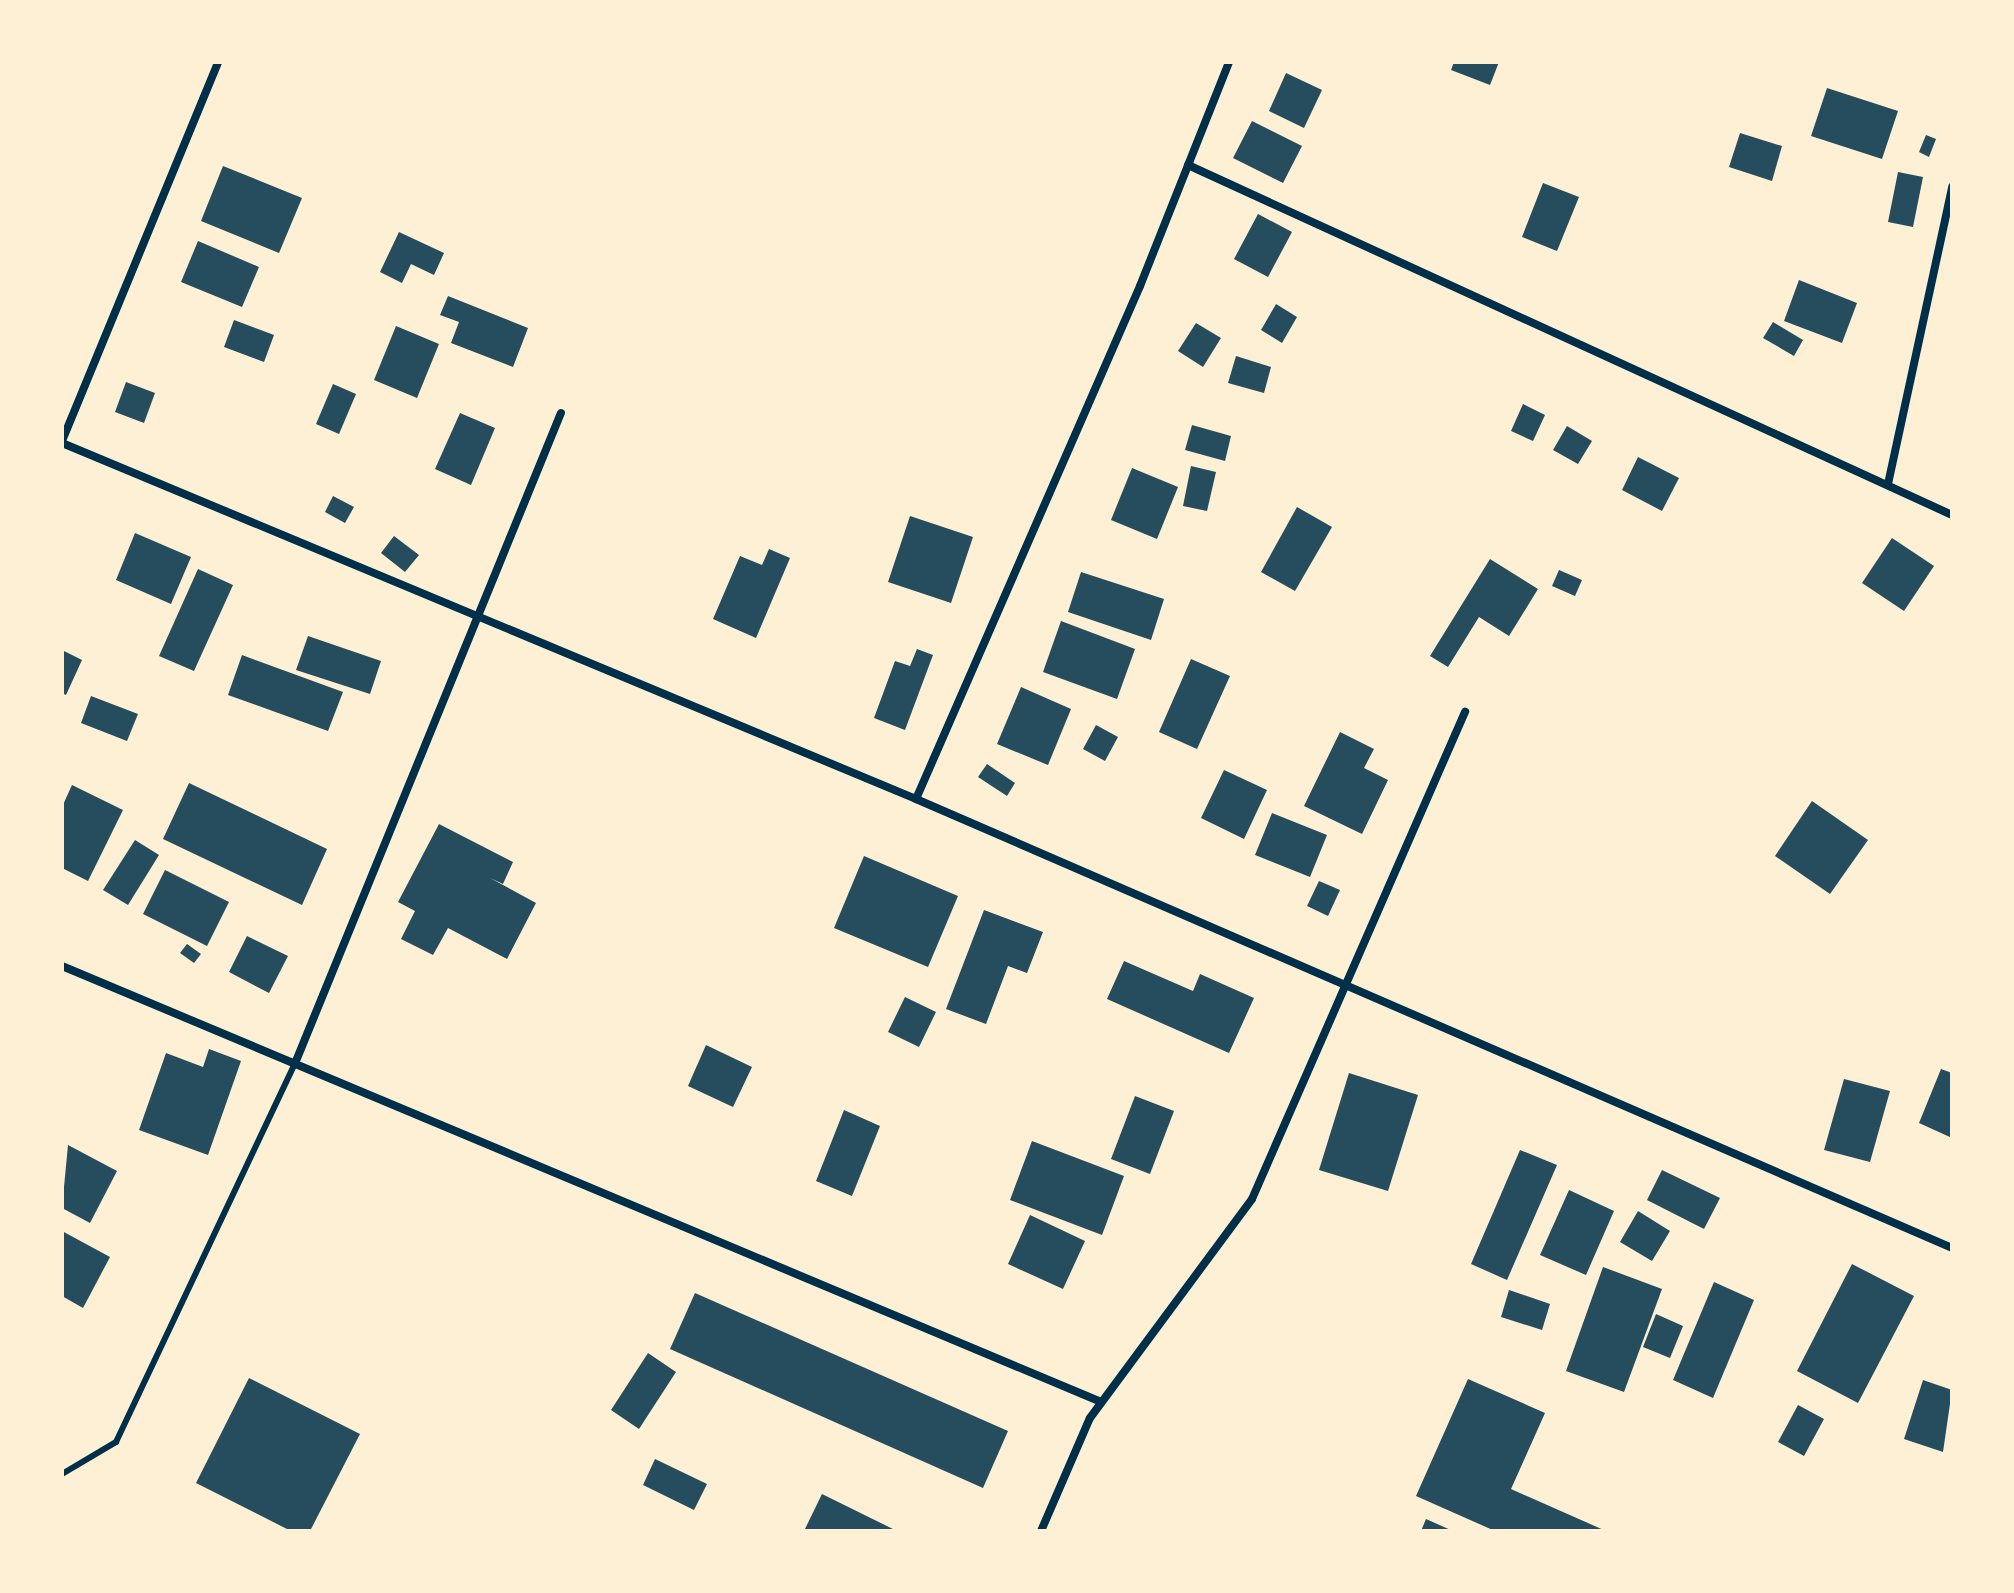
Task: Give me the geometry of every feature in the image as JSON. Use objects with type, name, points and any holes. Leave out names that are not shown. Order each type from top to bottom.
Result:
[{"type":"street","points":[[218,62],[62,442],[916,799],[1952,1248]]},
{"type":"street","points":[[916,799],[1188,165],[1229,62]]},
{"type":"street","points":[[1188,165],[1952,515]]},
{"type":"street","points":[[1888,484],[1952,187]]},
{"type":"street","points":[[296,1061],[561,413]]},
{"type":"street","points":[[1041,1531],[1101,1402],[1252,1199],[1465,712]]},
{"type":"street","points":[[62,966],[296,1061],[1101,1402]]},
{"type":"lane","points":[[62,1474],[116,1442],[296,1061]]},
{"type":"building","points":[[1454,62],[1499,62],[1490,85],[1451,70]]},
{"type":"building","points":[[1286,73],[1322,90],[1304,128],[1269,111]]},
{"type":"building","points":[[1827,88],[1898,111],[1882,159],[1811,136]]},
{"type":"building","points":[[1252,121],[1302,146],[1283,183],[1233,158]]},
{"type":"building","points":[[1740,133],[1782,146],[1772,181],[1729,167]]},
{"type":"building","points":[[1926,135],[1936,139],[1929,157],[1919,152]]},
{"type":"building","points":[[223,166],[302,198],[279,253],[201,221]]},
{"type":"building","points":[[1898,172],[1923,177],[1913,227],[1888,222]]},
{"type":"building","points":[[1543,183],[1579,197],[1557,251],[1522,237]]},
{"type":"building","points":[[1258,214],[1292,232],[1268,277],[1234,259]]},
{"type":"building","points":[[399,232],[444,253],[434,275],[411,264],[402,283],[380,272]]},
{"type":"building","points":[[198,241],[259,267],[242,307],[181,282]]},
{"type":"building","points":[[1799,280],[1857,303],[1842,343],[1784,321]]},
{"type":"building","points":[[448,296],[528,328],[513,367],[451,343],[459,322],[440,315]]},
{"type":"building","points":[[1276,304],[1297,317],[1282,343],[1261,330]]},
{"type":"building","points":[[234,320],[274,335],[264,362],[224,347]]},
{"type":"building","points":[[1773,322],[1803,340],[1794,356],[1763,338]]},
{"type":"building","points":[[1196,323],[1221,338],[1203,367],[1178,351]]},
{"type":"building","points":[[396,326],[439,344],[417,398],[374,380]]},
{"type":"building","points":[[1236,356],[1271,367],[1264,393],[1228,383]]},
{"type":"building","points":[[126,382],[155,393],[144,423],[115,412]]},
{"type":"building","points":[[333,384],[356,394],[339,434],[316,424]]},
{"type":"building","points":[[1523,404],[1545,415],[1533,441],[1511,431]]},
{"type":"building","points":[[460,413],[495,428],[471,485],[435,469]]},
{"type":"building","points":[[1192,425],[1231,436],[1225,461],[1185,450]]},
{"type":"building","points":[[1567,426],[1592,441],[1578,464],[1553,450]]},
{"type":"building","points":[[1638,457],[1679,478],[1662,511],[1622,490]]},
{"type":"building","points":[[1191,466],[1216,472],[1207,511],[1183,506]]},
{"type":"building","points":[[1132,468],[1178,487],[1157,539],[1111,520]]},
{"type":"building","points":[[333,496],[354,507],[345,523],[325,512]]},
{"type":"building","points":[[1297,507],[1332,527],[1295,591],[1261,572]]},
{"type":"building","points":[[910,516],[973,537],[951,603],[888,582]]},
{"type":"building","points":[[135,533],[191,557],[171,604],[116,580]]},
{"type":"building","points":[[394,536],[419,555],[405,572],[381,553]]},
{"type":"building","points":[[1892,538],[1934,566],[1904,611],[1862,583]]},
{"type":"building","points":[[769,549],[790,558],[756,638],[713,619],[740,556],[762,565]]},
{"type":"building","points":[[1490,559],[1538,589],[1509,636],[1479,617],[1448,667],[1430,656]]},
{"type":"building","points":[[198,569],[233,585],[194,671],[159,656]]},
{"type":"building","points":[[1559,570],[1582,580],[1575,596],[1552,586]]},
{"type":"building","points":[[1081,572],[1164,599],[1151,640],[1068,612]]},
{"type":"building","points":[[1061,621],[1135,649],[1117,699],[1043,672]]},
{"type":"building","points":[[308,636],[381,661],[370,694],[296,670]]},
{"type":"building","points":[[917,649],[933,655],[905,730],[874,718],[895,661],[910,666]]},
{"type":"building","points":[[62,650],[82,660],[66,695],[62,693]]},
{"type":"building","points":[[242,655],[343,692],[328,731],[228,695]]},
{"type":"building","points":[[1191,659],[1230,676],[1197,749],[1159,732]]},
{"type":"building","points":[[1021,687],[1071,709],[1048,765],[997,744]]},
{"type":"building","points":[[91,696],[138,714],[127,741],[81,723]]},
{"type":"building","points":[[1096,725],[1118,737],[1105,761],[1083,749]]},
{"type":"building","points":[[1340,732],[1374,749],[1364,768],[1388,780],[1362,834],[1304,806]]},
{"type":"building","points":[[987,764],[1015,783],[1007,796],[978,777]]},
{"type":"building","points":[[1224,770],[1267,790],[1244,839],[1201,818]]},
{"type":"building","points":[[189,783],[327,849],[302,905],[163,839]]},
{"type":"building","points":[[72,785],[123,810],[88,881],[62,868],[62,807]]},
{"type":"building","points":[[1812,801],[1868,840],[1830,894],[1775,856]]},
{"type":"building","points":[[1272,813],[1327,835],[1310,877],[1255,855]]},
{"type":"building","points":[[439,824],[513,862],[503,884],[490,878],[536,903],[507,959],[448,928],[433,955],[401,939],[415,911],[398,902]]},
{"type":"building","points":[[135,840],[159,855],[128,905],[103,890]]},
{"type":"building","points":[[864,856],[958,896],[928,967],[834,928]]},
{"type":"building","points":[[165,870],[229,902],[207,946],[143,914]]},
{"type":"building","points":[[1319,881],[1340,890],[1328,916],[1307,906]]},
{"type":"building","points":[[984,910],[1043,932],[1027,973],[1008,966],[986,1024],[946,1009]]},
{"type":"building","points":[[247,936],[288,956],[269,993],[229,972]]},
{"type":"building","points":[[187,944],[201,954],[194,963],[180,953]]},
{"type":"building","points":[[1124,961],[1193,991],[1200,974],[1254,998],[1229,1053],[1107,999]]},
{"type":"building","points":[[905,997],[936,1012],[919,1047],[888,1032]]},
{"type":"building","points":[[706,1045],[752,1067],[733,1107],[688,1086]]},
{"type":"building","points":[[209,1049],[241,1061],[208,1155],[139,1130],[166,1053],[203,1067]]},
{"type":"building","points":[[1941,1069],[1952,1073],[1952,1138],[1919,1123]]},
{"type":"building","points":[[1349,1073],[1418,1095],[1388,1191],[1319,1170]]},
{"type":"building","points":[[1844,1079],[1890,1091],[1870,1162],[1824,1150]]},
{"type":"building","points":[[1135,1096],[1174,1111],[1150,1174],[1111,1159]]},
{"type":"building","points":[[844,1110],[880,1126],[852,1196],[816,1181]]},
{"type":"building","points":[[1032,1141],[1124,1176],[1102,1235],[1010,1200]]},
{"type":"building","points":[[68,1145],[117,1171],[90,1223],[62,1208]]},
{"type":"building","points":[[1520,1150],[1557,1165],[1507,1280],[1471,1264]]},
{"type":"building","points":[[1662,1170],[1720,1198],[1704,1229],[1647,1200]]},
{"type":"building","points":[[1569,1190],[1614,1211],[1586,1275],[1540,1255]]},
{"type":"building","points":[[1638,1211],[1670,1231],[1652,1261],[1620,1242]]},
{"type":"building","points":[[1030,1215],[1085,1241],[1063,1289],[1008,1264]]},
{"type":"building","points":[[62,1231],[110,1257],[83,1308],[62,1296]]},
{"type":"building","points":[[1852,1264],[1914,1296],[1858,1403],[1797,1371]]},
{"type":"building","points":[[1603,1267],[1662,1289],[1624,1392],[1566,1371]]},
{"type":"building","points":[[1714,1282],[1754,1300],[1713,1398],[1673,1380]]},
{"type":"building","points":[[1509,1290],[1550,1304],[1542,1330],[1501,1317]]},
{"type":"building","points":[[695,1293],[1008,1431],[983,1488],[670,1349]]},
{"type":"building","points":[[1656,1314],[1683,1326],[1670,1358],[1643,1347]]},
{"type":"building","points":[[648,1353],[676,1372],[639,1429],[611,1410]]},
{"type":"building","points":[[249,1378],[360,1434],[310,1531],[291,1531],[196,1483]]},
{"type":"building","points":[[1468,1379],[1545,1413],[1511,1489],[1606,1531],[1495,1531],[1416,1496]]},
{"type":"building","points":[[1923,1380],[1952,1390],[1943,1452],[1904,1439]]},
{"type":"building","points":[[1798,1405],[1824,1419],[1804,1456],[1778,1442]]},
{"type":"building","points":[[655,1459],[707,1484],[694,1510],[643,1485]]},
{"type":"building","points":[[822,1494],[897,1531],[804,1531]]},
{"type":"building","points":[[1426,1519],[1453,1531],[1421,1531]]}]
